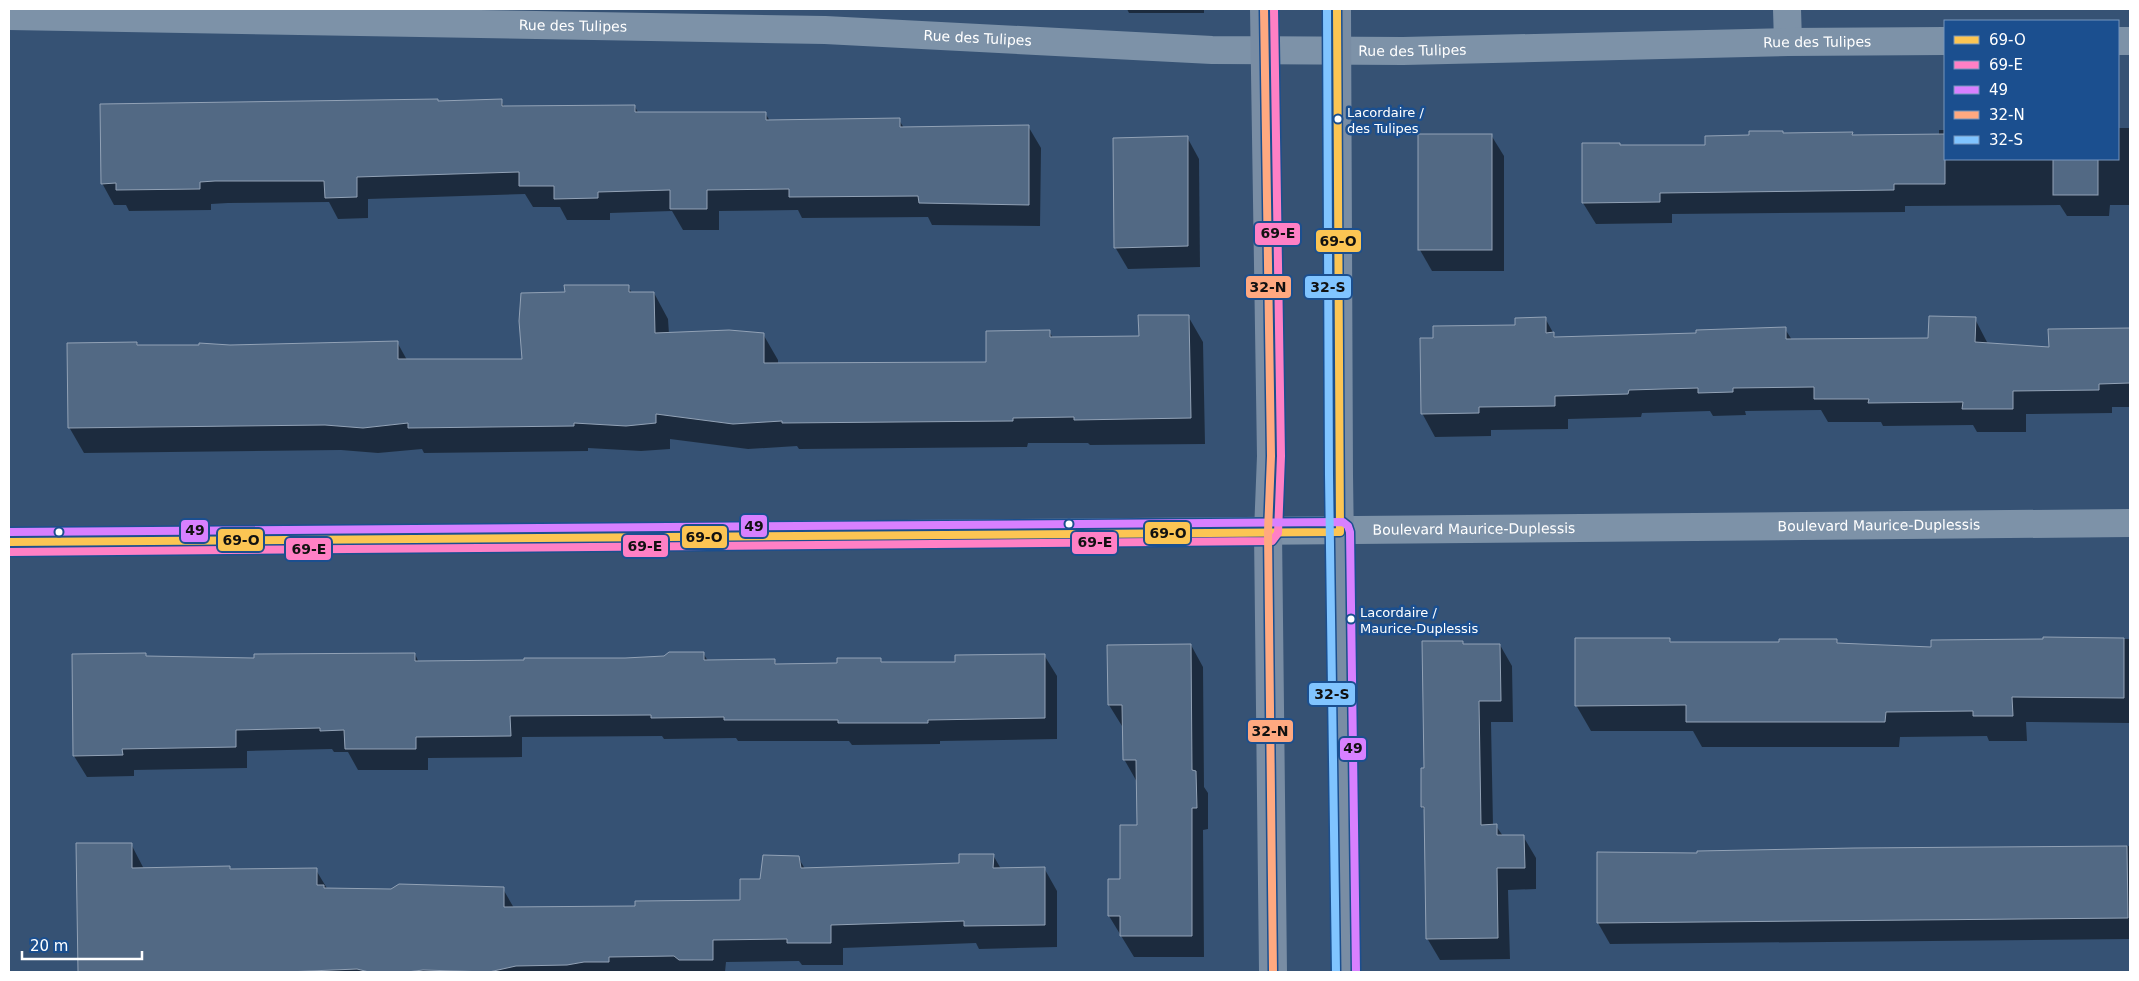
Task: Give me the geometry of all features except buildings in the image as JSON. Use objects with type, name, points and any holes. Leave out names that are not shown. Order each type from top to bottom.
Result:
[{"type":"main road","points":[[1264,9],[1270,456],[1268,532],[1273,972]]},
{"type":"main road","points":[[1337,9],[1340,532],[1346,972]]},
{"type":"street","points":[[1787,9],[1788,42]]},
{"type":"street","name":"Rue des Tulipes","points":[[9,16],[825,20],[1212,50],[1338,51],[1788,42],[1944,41]]},
{"type":"street","name":"Boulevard Maurice-Duplessis","points":[[9,542],[1340,532],[2130,523]]},
{"type":"transit line","name":"32-N","points":[[1264,9],[1271,456],[1268,532],[1273,972]]},
{"type":"transit line","name":"69-E","points":[[9,552],[1272,541],[1278,533],[1281,456],[1274,9]]},
{"type":"transit line","name":"32-S","points":[[1327,9],[1329,475],[1336,972]]},
{"type":"transit line","name":"69-O","points":[[9,542],[1340,532],[1337,9]]},
{"type":"transit line","name":"49","points":[[9,532],[1343,522],[1348,526],[1350,532],[1356,972]]},
{"type":"place","name":"Lacordaire / des Tulipes","points":[[1338,119]]},
{"type":"place","name":"Lacordaire / Maurice-Duplessis","points":[[1351,619]]}]
